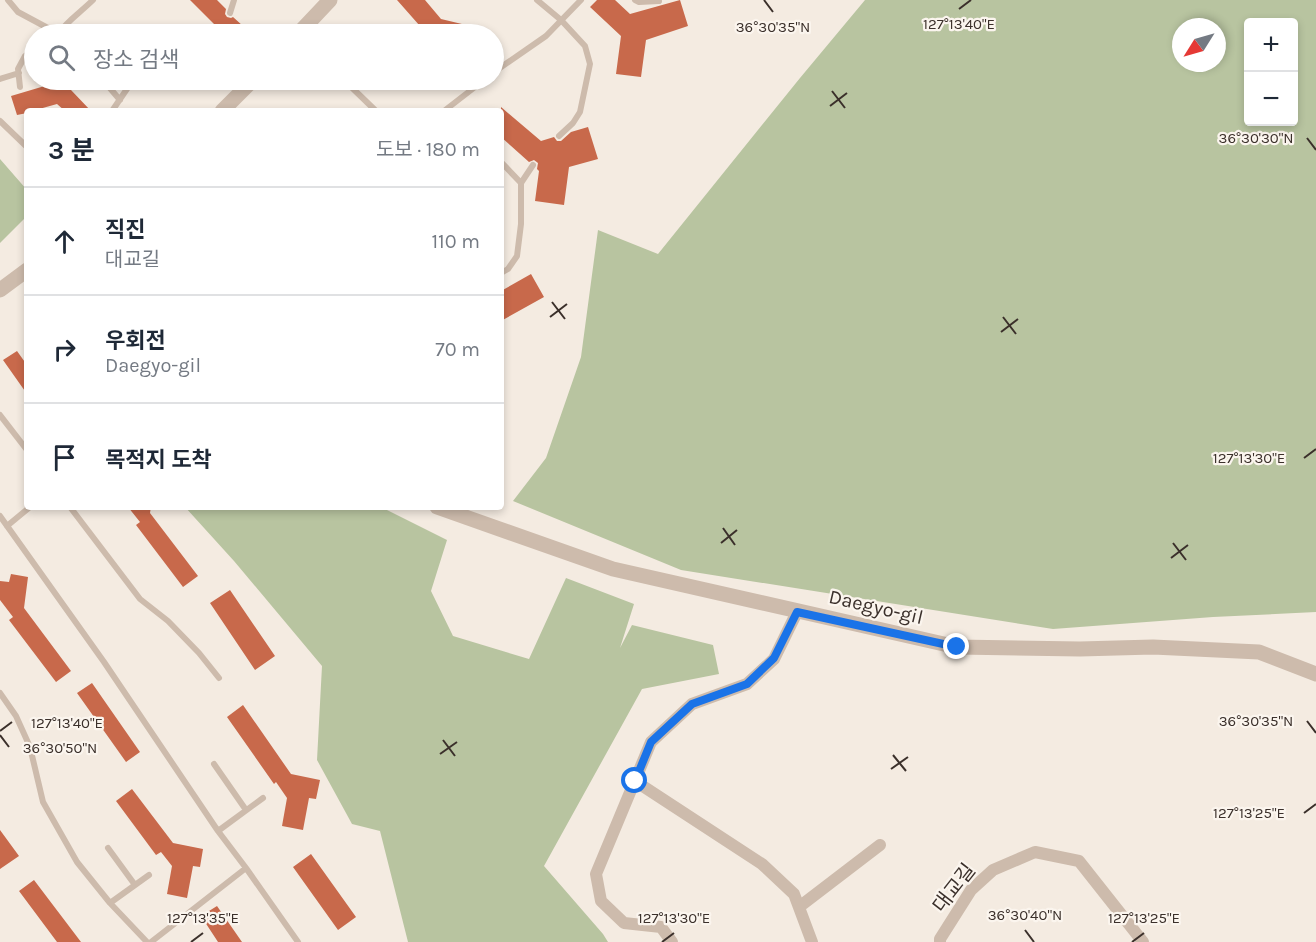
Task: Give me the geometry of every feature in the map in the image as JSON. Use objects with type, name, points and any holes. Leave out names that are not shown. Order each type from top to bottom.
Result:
[{"type":"street","points":[[307,24],[330,0]]},
{"type":"street","points":[[225,108],[244,90]]},
{"type":"street","points":[[0,290],[24,272]]},
{"type":"street","name":"Daegyo-gil","points":[[446,510],[613,569],[957,647],[1080,649],[1153,647],[1259,652],[1316,674]]},
{"type":"street","points":[[672,942],[661,927],[624,923],[602,901],[596,874],[651,742],[692,704],[747,684],[774,658],[797,612]]},
{"type":"street","points":[[635,781],[762,864],[795,894],[812,942]]},
{"type":"street","points":[[799,907],[879,845]]},
{"type":"street","name":"대교길","points":[[940,942],[971,890],[993,870],[1035,852],[1079,861],[1143,942]]},
{"type":"lane","points":[[8,0],[18,12],[40,24]]},
{"type":"lane","points":[[65,24],[93,0]]},
{"type":"lane","points":[[230,13],[234,0]]},
{"type":"lane","points":[[537,0],[561,20],[585,46],[590,64],[580,112],[573,123],[559,136]]},
{"type":"lane","points":[[504,65],[546,36],[581,0]]},
{"type":"lane","points":[[635,0],[639,2],[659,1]]},
{"type":"lane","points":[[20,87],[18,69],[24,56]]},
{"type":"lane","points":[[0,79],[19,73]]},
{"type":"lane","points":[[112,90],[120,100]]},
{"type":"lane","points":[[114,108],[126,90]]},
{"type":"lane","points":[[354,90],[373,108]]},
{"type":"lane","points":[[450,108],[472,90]]},
{"type":"lane","points":[[0,121],[24,144]]},
{"type":"lane","points":[[504,165],[521,183]]},
{"type":"lane","points":[[504,271],[517,256],[521,224],[521,183],[533,165]]},
{"type":"lane","points":[[0,415],[24,446]]},
{"type":"lane","points":[[7,526],[26,510]]},
{"type":"lane","points":[[72,510],[140,599],[168,621],[219,678]]},
{"type":"lane","points":[[0,516],[104,662],[218,831],[298,942]]},
{"type":"lane","points":[[0,693],[15,716],[30,747],[44,802],[77,862],[110,903],[149,942],[246,868]]},
{"type":"lane","points":[[214,765],[246,810]]},
{"type":"lane","points":[[218,831],[263,798]]},
{"type":"lane","points":[[108,848],[135,885]]},
{"type":"lane","points":[[110,903],[149,875]]},
{"type":"green space","points":[[865,0],[1316,0],[1316,612],[1053,629],[681,570],[513,501],[546,458],[581,357],[598,230],[658,254]]},
{"type":"green space","points":[[0,159],[24,187],[24,219],[0,243]]},
{"type":"green space","points":[[188,510],[387,510],[447,540],[431,591],[453,636],[529,659],[566,578],[634,604],[620,648],[632,625],[713,645],[719,674],[642,689],[544,866],[608,942],[408,942],[380,831],[352,824],[317,760],[322,666],[234,561]]},
{"type":"building","points":[[190,0],[217,0],[226,9],[227,17],[233,17],[241,24],[214,24]]},
{"type":"building","points":[[397,0],[425,0],[441,19],[462,24],[418,24]]},
{"type":"building","points":[[597,0],[615,0],[630,14],[680,0],[688,26],[646,40],[641,77],[616,74],[621,36],[590,7]]},
{"type":"building","points":[[31,90],[71,90],[88,108],[62,108],[57,104],[43,108],[24,108],[24,114],[17,115],[11,96]]},
{"type":"building","points":[[504,110],[541,141],[554,137],[557,141],[561,141],[571,132],[588,127],[598,159],[569,167],[564,205],[535,201],[538,163],[534,160],[529,162],[504,140]]},
{"type":"building","points":[[531,274],[544,297],[504,319],[504,289]]},
{"type":"building","points":[[17,351],[24,361],[24,390],[3,360]]},
{"type":"building","points":[[130,510],[150,510],[150,513],[198,576],[183,587],[136,525],[140,522]]},
{"type":"building","points":[[11,574],[28,577],[24,608],[71,671],[56,682],[9,620],[13,617],[0,600],[0,581],[9,582]]},
{"type":"building","points":[[230,590],[275,656],[255,670],[210,603]]},
{"type":"building","points":[[92,683],[140,752],[126,762],[77,693]]},
{"type":"building","points":[[243,705],[291,774],[320,780],[316,799],[309,798],[303,830],[282,826],[287,798],[276,782],[274,784],[227,717]]},
{"type":"building","points":[[132,789],[173,843],[203,849],[200,867],[193,866],[187,898],[167,894],[172,866],[161,852],[156,855],[116,801]]},
{"type":"building","points":[[0,830],[19,856],[0,869]]},
{"type":"building","points":[[311,854],[356,917],[338,930],[293,867]]},
{"type":"building","points":[[34,880],[81,942],[57,942],[19,891]]},
{"type":"building","points":[[217,906],[242,942],[218,942],[201,916]]},
{"type":"route","points":[[635,781],[651,742],[692,704],[747,684],[774,658],[797,612],[957,647]]}]
